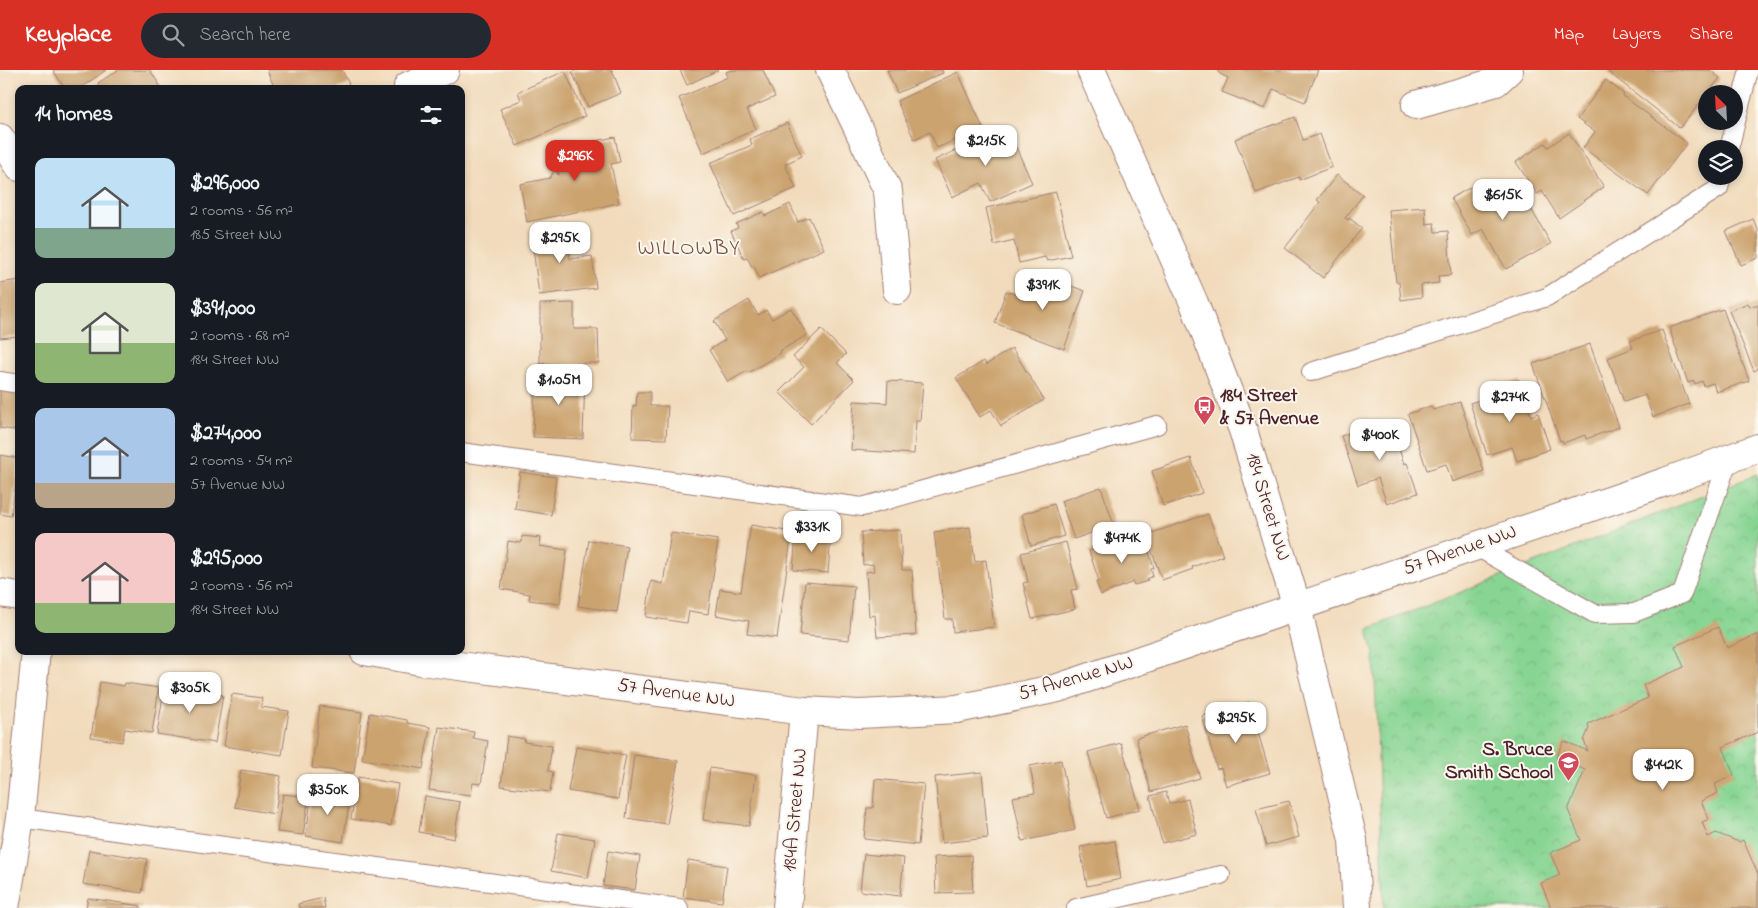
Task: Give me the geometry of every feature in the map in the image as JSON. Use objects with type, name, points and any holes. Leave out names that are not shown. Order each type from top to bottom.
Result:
[{"type":"street","points":[[406,82],[445,70]]},
{"type":"street","points":[[830,70],[888,191],[898,290]]},
{"type":"street","name":"184 Street NW","points":[[1091,70],[1194,304],[1240,421],[1297,607],[1353,840],[1357,908]]},
{"type":"street","points":[[1416,105],[1496,82],[1509,70]]},
{"type":"street","points":[[0,138],[15,161]]},
{"type":"street","name":"57 Avenue NW","points":[[421,656],[804,711],[860,714],[957,709],[1058,688],[1665,482],[1758,448]]},
{"type":"street","points":[[0,593],[15,595]]},
{"type":"street","points":[[5,908],[20,818],[36,655]]},
{"type":"street","name":"184A Street NW","points":[[787,908],[804,711]]},
{"type":"lane","points":[[1731,140],[1749,70]]},
{"type":"lane","points":[[1311,372],[1547,296],[1719,188],[1720,185]]},
{"type":"lane","points":[[0,381],[15,383]]},
{"type":"lane","points":[[465,453],[862,507],[1157,425]]},
{"type":"lane","points":[[1475,546],[1595,614],[1634,613],[1682,594],[1729,458]]},
{"type":"lane","points":[[20,818],[680,908]]},
{"type":"lane","points":[[1076,908],[1221,875]]},
{"type":"green space","name":"S. Bruce Smith School","points":[[1758,474],[1758,908],[1384,908],[1374,654],[1368,629]]},
{"type":"building","points":[[53,70],[106,70],[85,85],[62,85]]},
{"type":"building","points":[[118,70],[150,70],[159,85],[98,85]]},
{"type":"building","points":[[267,70],[342,70],[349,84],[347,85],[273,85]]},
{"type":"building","points":[[577,70],[612,70],[621,93],[588,107],[572,72]]},
{"type":"building","points":[[680,70],[718,70],[687,85]]},
{"type":"building","points":[[731,70],[763,70],[775,97],[747,109],[756,129],[703,153],[679,98],[728,77],[726,72]]},
{"type":"building","points":[[887,70],[942,70],[943,73],[897,93]]},
{"type":"building","points":[[1217,70],[1318,70],[1305,102],[1273,89],[1265,109],[1222,92],[1228,78]]},
{"type":"building","points":[[1610,70],[1710,70],[1720,78],[1714,85],[1698,85],[1698,106],[1680,128],[1608,72]]},
{"type":"building","points":[[565,71],[585,116],[517,146],[500,109],[521,100],[518,92]]},
{"type":"building","points":[[958,72],[983,128],[937,148],[930,132],[914,139],[897,101]]},
{"type":"building","points":[[1606,80],[1624,94],[1623,96],[1687,143],[1648,195],[1583,148],[1595,132],[1577,119]]},
{"type":"building","points":[[1295,117],[1303,140],[1320,134],[1332,167],[1299,180],[1299,177],[1256,193],[1235,139]]},
{"type":"building","points":[[787,123],[802,156],[785,164],[796,188],[734,216],[710,163],[752,145],[750,139]]},
{"type":"building","points":[[1007,127],[1032,183],[990,202],[981,183],[952,197],[935,160]]},
{"type":"building","points":[[1569,133],[1604,187],[1559,218],[1542,191],[1537,194],[1516,162],[1545,143],[1548,147]]},
{"type":"building","points":[[615,137],[620,162],[611,164],[619,203],[527,222],[520,184],[550,178],[554,171],[559,175],[554,149]]},
{"type":"building","points":[[1337,175],[1363,195],[1345,218],[1348,220],[1349,218],[1362,228],[1323,278],[1285,248],[1320,202],[1317,200]]},
{"type":"building","points":[[1486,179],[1495,195],[1516,182],[1551,244],[1506,269],[1483,229],[1472,235],[1451,198]]},
{"type":"building","points":[[1056,192],[1071,256],[1047,261],[1045,257],[1019,263],[1014,240],[994,245],[986,208]]},
{"type":"building","points":[[790,204],[798,222],[809,217],[824,249],[759,278],[754,266],[752,267],[747,257],[744,259],[731,231],[738,228],[736,224],[763,212],[765,216]]},
{"type":"building","points":[[1425,207],[1426,224],[1434,223],[1435,232],[1448,231],[1451,275],[1438,276],[1439,283],[1421,285],[1422,297],[1401,300],[1399,282],[1396,282],[1389,210]]},
{"type":"building","points":[[1753,219],[1758,230],[1758,258],[1741,265],[1726,231]]},
{"type":"building","points":[[566,228],[570,259],[592,256],[596,288],[539,295],[531,232]]},
{"type":"building","points":[[1036,273],[1085,291],[1064,349],[995,323],[1006,291],[1026,298]]},
{"type":"building","points":[[15,281],[15,336],[0,338],[0,283]]},
{"type":"building","points":[[749,300],[758,315],[766,310],[772,319],[791,308],[807,335],[748,373],[747,371],[728,382],[709,350],[725,340],[714,321]]},
{"type":"building","points":[[574,303],[574,329],[598,329],[599,363],[540,364],[540,304]]},
{"type":"building","points":[[1748,303],[1750,307],[1758,304],[1758,369],[1754,371],[1729,311]]},
{"type":"building","points":[[1723,309],[1749,381],[1716,392],[1713,383],[1704,386],[1702,381],[1695,384],[1694,381],[1688,383],[1669,328]]},
{"type":"building","points":[[821,329],[846,354],[837,363],[854,380],[811,424],[779,392],[804,367],[793,357]]},
{"type":"building","points":[[1662,330],[1689,404],[1653,417],[1645,395],[1624,402],[1608,358],[1633,348],[1630,341]]},
{"type":"building","points":[[1590,344],[1619,427],[1586,439],[1585,435],[1563,443],[1562,440],[1560,441],[1533,364]]},
{"type":"building","points":[[1012,348],[1044,400],[1001,426],[991,410],[980,417],[956,378],[984,361],[986,365]]},
{"type":"building","points":[[535,374],[585,376],[583,439],[533,437]]},
{"type":"building","points":[[1519,380],[1531,416],[1538,413],[1550,449],[1517,461],[1512,447],[1487,455],[1470,403],[1501,393],[1499,387]]},
{"type":"building","points":[[888,381],[923,383],[920,421],[916,421],[914,454],[851,450],[854,401],[887,403]]},
{"type":"building","points":[[0,390],[15,392],[15,430],[0,428]]},
{"type":"building","points":[[637,392],[650,392],[650,406],[668,406],[666,439],[632,438],[633,405],[636,406]]},
{"type":"building","points":[[1460,402],[1484,471],[1452,482],[1446,464],[1427,470],[1408,414],[1431,406],[1433,410]]},
{"type":"building","points":[[1390,422],[1404,464],[1407,463],[1418,493],[1387,504],[1378,478],[1358,485],[1341,436]]},
{"type":"building","points":[[0,455],[15,457],[15,487],[11,516],[0,514]]},
{"type":"building","points":[[1191,458],[1202,493],[1163,506],[1152,471]]},
{"type":"building","points":[[520,472],[556,477],[551,515],[515,509]]},
{"type":"building","points":[[1101,487],[1114,525],[1074,539],[1061,501]]},
{"type":"building","points":[[1054,504],[1064,536],[1031,546],[1022,514]]},
{"type":"building","points":[[1208,514],[1223,556],[1162,580],[1146,535]]},
{"type":"building","points":[[751,525],[792,532],[777,638],[747,634],[749,621],[716,615],[720,589],[741,592]]},
{"type":"building","points":[[970,527],[975,562],[986,560],[994,627],[953,632],[952,619],[945,619],[934,532]]},
{"type":"building","points":[[900,530],[902,570],[912,570],[916,635],[877,637],[875,615],[869,616],[866,572],[874,571],[873,564],[863,565],[861,532]]},
{"type":"building","points":[[671,533],[718,540],[708,614],[689,611],[687,623],[646,617],[651,581],[663,584]]},
{"type":"building","points":[[796,533],[831,536],[828,573],[793,570]]},
{"type":"building","points":[[1143,533],[1154,568],[1151,569],[1153,576],[1147,579],[1148,581],[1134,585],[1133,582],[1101,595],[1096,582],[1099,581],[1089,551]]},
{"type":"building","points":[[522,536],[541,538],[540,546],[567,550],[560,604],[529,600],[530,594],[501,589],[508,541],[521,543]]},
{"type":"building","points":[[589,540],[627,546],[617,612],[578,606]]},
{"type":"building","points":[[1066,542],[1078,589],[1071,590],[1075,609],[1032,619],[1023,583],[1028,582],[1021,553]]},
{"type":"building","points":[[805,582],[854,586],[849,640],[800,635]]},
{"type":"building","points":[[1718,627],[1727,648],[1758,634],[1758,732],[1723,747],[1734,775],[1715,784],[1718,793],[1701,801],[1709,819],[1702,822],[1708,837],[1716,833],[1739,842],[1743,840],[1758,874],[1758,908],[1551,908],[1541,883],[1560,875],[1550,853],[1581,840],[1568,810],[1585,770],[1556,758],[1564,741],[1588,751],[1584,741],[1589,728],[1588,724],[1648,698],[1643,685],[1684,667],[1675,646]]},
{"type":"building","points":[[100,682],[124,686],[125,683],[159,688],[152,733],[125,729],[122,742],[91,737]]},
{"type":"building","points":[[165,683],[223,695],[215,743],[157,734]]},
{"type":"building","points":[[232,694],[262,698],[261,707],[289,711],[282,755],[224,746]]},
{"type":"building","points":[[1249,702],[1270,773],[1226,786],[1221,768],[1217,769],[1202,716]]},
{"type":"building","points":[[320,706],[362,712],[354,773],[312,768]]},
{"type":"building","points":[[370,713],[407,720],[407,723],[430,727],[423,769],[362,759]]},
{"type":"building","points":[[1185,724],[1200,778],[1151,792],[1136,738]]},
{"type":"building","points":[[439,727],[474,732],[473,738],[488,741],[481,784],[473,783],[471,795],[429,790]]},
{"type":"building","points":[[507,736],[525,739],[524,742],[552,746],[548,771],[553,772],[550,792],[501,786]]},
{"type":"building","points":[[1121,743],[1140,809],[1106,818],[1088,752]]},
{"type":"building","points":[[576,747],[626,755],[618,799],[568,791]]},
{"type":"building","points":[[634,755],[678,761],[667,824],[626,818]]},
{"type":"building","points":[[1061,760],[1075,830],[1022,841],[1013,797],[1035,793],[1030,766]]},
{"type":"building","points":[[710,768],[756,775],[749,826],[703,820]]},
{"type":"building","points":[[241,770],[281,776],[275,814],[235,807]]},
{"type":"building","points":[[982,772],[988,838],[942,843],[935,777]]},
{"type":"building","points":[[358,777],[398,784],[391,826],[351,819]]},
{"type":"building","points":[[875,779],[924,784],[918,845],[864,839],[867,808],[873,808]]},
{"type":"building","points":[[312,791],[350,797],[343,842],[306,836]]},
{"type":"building","points":[[1166,792],[1169,804],[1188,799],[1197,834],[1162,843],[1150,796]]},
{"type":"building","points":[[283,794],[309,797],[303,835],[277,832]]},
{"type":"building","points":[[425,796],[460,802],[454,839],[419,832]]},
{"type":"building","points":[[1289,801],[1299,837],[1266,846],[1256,809]]},
{"type":"building","points":[[558,833],[595,839],[588,878],[551,871]]},
{"type":"building","points":[[1115,841],[1121,879],[1087,886],[1080,847]]},
{"type":"building","points":[[89,850],[147,859],[142,893],[83,884]]},
{"type":"building","points":[[608,851],[640,856],[635,890],[603,886]]},
{"type":"building","points":[[864,854],[904,858],[900,896],[860,891]]},
{"type":"building","points":[[971,855],[973,892],[936,893],[934,857]]},
{"type":"building","points":[[688,860],[727,866],[722,902],[683,897]]},
{"type":"building","points":[[88,898],[141,906],[141,908],[86,908]]},
{"type":"building","points":[[323,898],[325,908],[299,908],[298,904]]},
{"type":"place","name":"184 Street & 57 Avenue","points":[[1204,426]]},
{"type":"place","name":"S. Bruce Smith School","points":[[1569,781]]},
{"type":"district","name":"WILLOWBY","points":[[689,249]]}]
